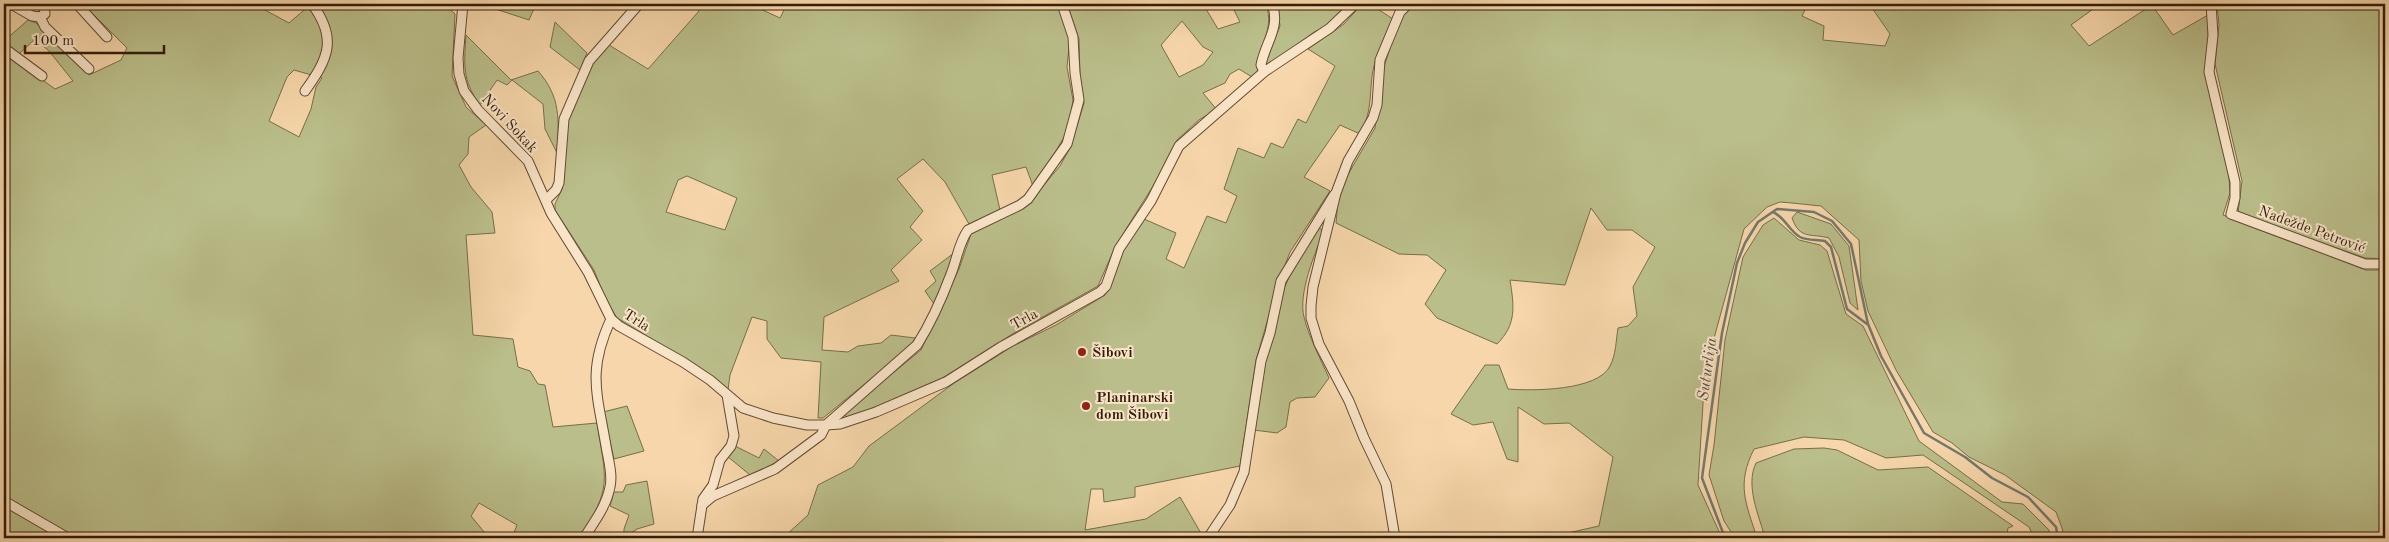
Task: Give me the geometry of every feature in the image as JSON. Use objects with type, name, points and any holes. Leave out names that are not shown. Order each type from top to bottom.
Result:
[{"type":"street","points":[[11,4],[32,16],[40,17],[45,14],[44,4]]},
{"type":"street","points":[[77,4],[107,37]]},
{"type":"street","points":[[305,91],[317,74],[329,47],[322,18],[312,4]]},
{"type":"street","name":"Novi Sokak","points":[[463,4],[458,58],[459,74],[464,92],[478,110],[528,161],[551,213],[588,272],[611,319]]},
{"type":"street","points":[[546,200],[556,190],[559,183],[564,119],[589,61],[639,4]]},
{"type":"street","points":[[702,505],[713,496],[775,469],[820,435],[826,425],[917,345],[944,291],[964,235],[968,230],[1020,205],[1028,199],[1063,151],[1072,129],[1079,100],[1074,73],[1074,37],[1062,4]]},
{"type":"street","points":[[1264,72],[1261,65],[1274,29],[1276,17],[1272,4]]},
{"type":"street","name":"Trla","points":[[611,319],[618,326],[683,362],[710,380],[743,408],[773,418],[807,425],[840,424],[876,412],[946,382],[1001,346],[1100,292],[1106,286],[1126,237],[1151,201],[1179,146],[1264,72],[1330,28],[1355,4]]},
{"type":"street","points":[[1395,538],[1386,484],[1349,401],[1319,344],[1311,318],[1312,288],[1336,193],[1348,161],[1373,118],[1377,105],[1380,60],[1400,12],[1408,4]]},
{"type":"street","name":"Nadežde Petrović","points":[[2211,4],[2213,35],[2210,72],[2235,182],[2235,198],[2231,214],[2364,264],[2385,264]]},
{"type":"street","points":[[40,17],[45,27],[89,69]]},
{"type":"street","points":[[4,48],[42,76]]},
{"type":"street","points":[[1208,538],[1230,505],[1244,472],[1261,361],[1270,333],[1282,281],[1329,200],[1336,193]]},
{"type":"street","points":[[584,538],[599,516],[610,487],[610,470],[597,404],[594,373],[600,344],[611,319]]},
{"type":"street","points":[[697,538],[702,505],[706,494],[713,485],[720,460],[730,446],[734,436],[727,395]]},
{"type":"street","points":[[4,501],[68,538]]},
{"type":"green space","points":[[83,4],[254,4],[289,23],[311,4],[444,4],[455,14],[452,76],[466,107],[486,125],[469,137],[468,154],[459,165],[471,187],[492,212],[495,233],[466,235],[473,335],[513,339],[518,367],[530,371],[538,384],[545,385],[553,427],[597,423],[603,458],[604,484],[597,508],[578,538],[512,538],[517,525],[479,503],[471,516],[489,538],[76,538],[4,497],[4,52],[55,89],[73,81],[49,51],[35,39],[19,54],[4,41],[28,20],[36,23],[89,75],[121,60],[127,48]],"holes":[[[294,70],[322,78],[316,87],[311,109],[299,137],[269,121],[287,77]]]},
{"type":"green space","points":[[480,4],[536,4],[529,20]]},
{"type":"green space","points":[[693,4],[755,4],[754,6],[780,18],[787,4],[1057,4],[1070,37],[1067,67],[1073,100],[1068,130],[1034,189],[1026,167],[992,175],[1000,210],[969,224],[945,182],[923,159],[897,179],[923,211],[910,227],[922,240],[891,270],[899,281],[824,317],[822,350],[848,352],[858,346],[881,343],[891,335],[915,338],[910,347],[823,418],[818,418],[821,362],[781,358],[767,339],[767,321],[752,317],[730,375],[728,390],[695,365],[617,318],[605,298],[594,270],[555,210],[555,204],[562,189],[567,126],[571,111],[590,67],[609,45],[648,69],[699,11]],"holes":[[[687,176],[737,198],[725,230],[666,212],[678,180]]]},
{"type":"green space","points":[[1067,4],[1203,4],[1218,29],[1240,22],[1231,4],[1266,4],[1269,22],[1258,72],[1252,77],[1239,69],[1230,74],[1225,83],[1203,93],[1217,110],[1200,119],[1177,140],[1155,183],[1116,245],[1098,286],[1014,333],[944,377],[847,419],[844,413],[921,350],[959,269],[971,234],[977,229],[1026,206],[1060,166],[1071,146],[1084,103],[1080,76],[1079,39]],"holes":[[[1182,21],[1203,47],[1213,52],[1203,65],[1179,77],[1161,45]]]},
{"type":"green space","points":[[1277,4],[1349,4],[1327,26],[1314,32],[1269,65],[1265,65],[1280,26]]},
{"type":"green space","points":[[1362,4],[1370,4],[1393,19],[1376,60],[1372,75],[1369,108],[1360,134],[1340,125],[1304,177],[1330,191],[1290,252],[1279,281],[1256,360],[1240,466],[1135,487],[1135,497],[1104,502],[1103,489],[1091,489],[1085,530],[1146,519],[1180,497],[1202,535],[1200,538],[788,538],[785,536],[808,515],[818,485],[853,467],[869,446],[954,383],[1013,346],[1056,325],[1105,295],[1125,246],[1144,219],[1176,233],[1166,259],[1184,268],[1207,216],[1226,223],[1237,196],[1224,189],[1238,148],[1264,158],[1271,143],[1283,148],[1298,119],[1306,123],[1335,66],[1308,49],[1344,24]]},
{"type":"green space","points":[[1413,4],[1808,4],[1802,16],[1824,26],[1823,40],[1885,46],[1890,34],[1872,8],[1873,4],[2100,4],[2071,25],[2089,46],[2152,5],[2173,35],[2208,15],[2209,87],[2228,163],[2230,193],[2223,215],[2366,270],[2385,270],[2385,538],[2064,538],[2056,512],[2005,475],[1969,457],[1952,443],[1933,432],[1896,370],[1868,311],[1861,281],[1859,240],[1821,206],[1780,202],[1767,207],[1744,229],[1705,371],[1698,485],[1722,538],[1545,538],[1599,526],[1613,457],[1569,423],[1544,424],[1518,407],[1518,462],[1507,459],[1493,422],[1473,425],[1451,414],[1485,365],[1499,365],[1508,389],[1564,388],[1579,385],[1603,374],[1610,366],[1614,357],[1618,328],[1628,326],[1637,316],[1633,287],[1655,247],[1632,230],[1607,230],[1591,208],[1565,285],[1510,280],[1513,306],[1511,322],[1497,344],[1437,318],[1425,304],[1446,270],[1427,255],[1399,254],[1336,223],[1339,190],[1375,128],[1383,70],[1401,14]]},
{"type":"green space","points":[[2217,4],[2385,4],[2385,259],[2365,258],[2238,213],[2242,181],[2215,64],[2219,25]]},
{"type":"green space","points":[[555,22],[587,53],[580,70],[550,47]]},
{"type":"green space","points":[[466,35],[511,80],[538,71],[546,81],[557,109],[557,153],[545,129],[543,104],[512,80],[507,85],[497,80],[480,105],[467,80]]},
{"type":"green space","points":[[1797,212],[1831,224],[1849,246],[1858,310],[1850,303],[1839,257],[1829,238],[1802,233],[1798,230],[1792,218]]},
{"type":"green space","points":[[1774,218],[1799,240],[1820,245],[1827,251],[1846,314],[1863,326],[1919,441],[2002,502],[2023,504],[2049,530],[2051,538],[2034,538],[2029,527],[1923,455],[1886,458],[1844,440],[1804,437],[1754,449],[1745,473],[1744,484],[1746,504],[1757,538],[1735,538],[1724,521],[1709,475],[1725,340],[1743,257],[1763,225]]},
{"type":"green space","points":[[1319,228],[1324,231],[1308,273],[1303,307],[1308,332],[1329,378],[1315,397],[1297,398],[1290,402],[1286,427],[1277,433],[1254,430],[1266,357],[1284,289],[1294,265]]},
{"type":"green space","points":[[954,253],[950,272],[934,304],[925,291],[936,281],[930,271]]},
{"type":"green space","points":[[627,406],[644,451],[614,459],[603,412]]},
{"type":"green space","points":[[735,446],[759,458],[764,449],[779,461],[750,475],[727,456]]},
{"type":"green space","points":[[1824,448],[1837,450],[1878,470],[1928,467],[2013,526],[2008,528],[2007,534],[2013,538],[1765,538],[1752,491],[1753,472],[1756,463],[1794,449]]},
{"type":"green space","points":[[647,481],[654,524],[637,529],[624,538],[624,529],[629,515],[610,506],[614,492],[623,492],[626,485]]},
{"type":"green space","points":[[4,506],[61,538],[4,538]]},
{"type":"waterway","name":"Suturlija","points":[[1725,538],[1702,478],[1722,333],[1737,263],[1745,243],[1758,222],[1777,209],[1814,212],[1832,221],[1851,244],[1868,324],[1881,356],[1924,433],[1965,457],[1992,478],[2028,497],[2056,527],[2058,538]]},
{"type":"waterway","name":"Suturlija","points":[[1773,212],[1781,217],[1800,237],[1825,241],[1831,247],[1847,309],[1867,324]]},
{"type":"place","name":"Šibovi","points":[[1082,352]]},
{"type":"place","name":"Planinarski dom Šibovi","points":[[1086,406]]}]
